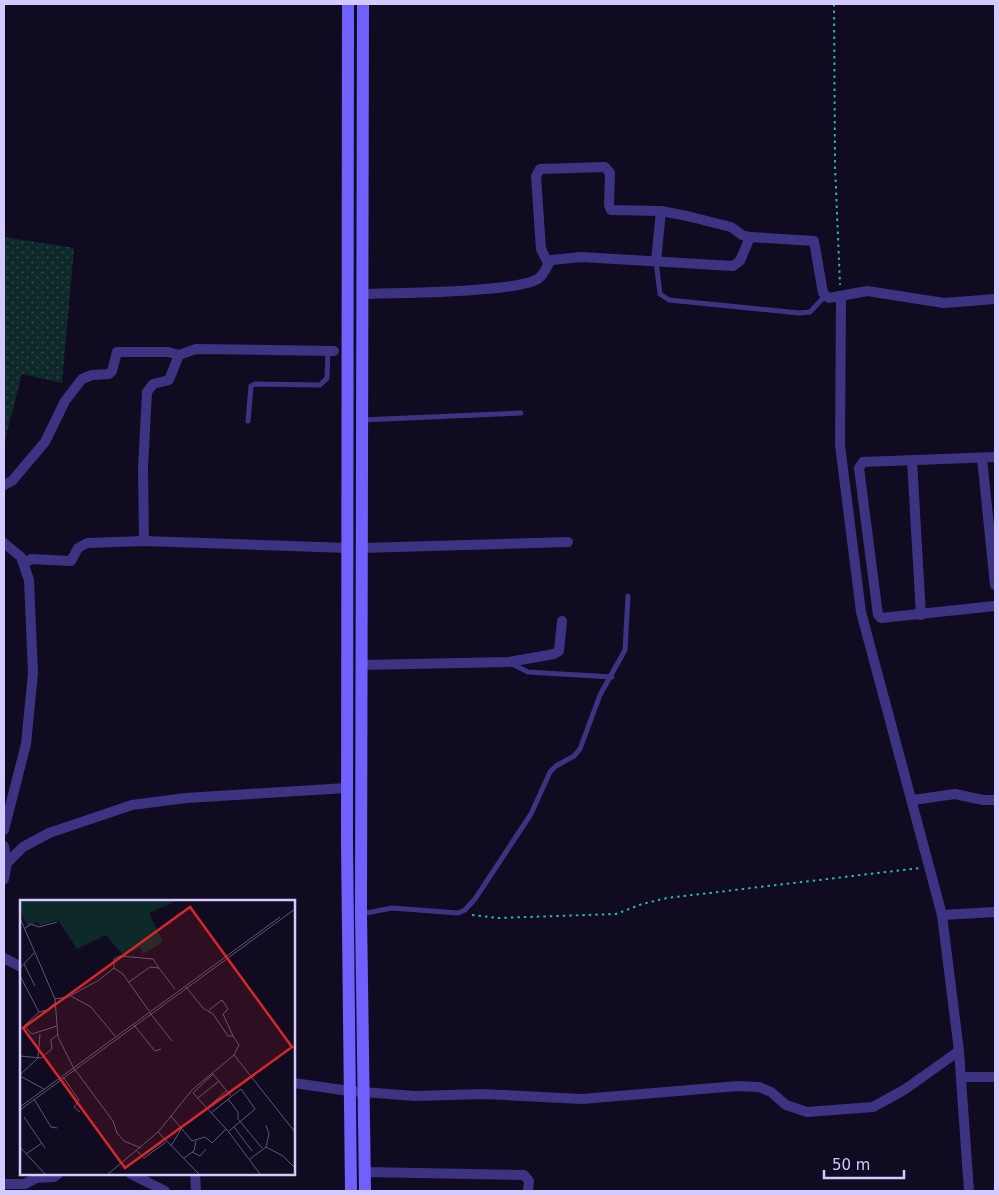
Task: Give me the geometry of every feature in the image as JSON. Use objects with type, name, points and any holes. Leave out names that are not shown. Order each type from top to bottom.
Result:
[{"type":"street","points":[[348,4],[346,788],[351,1191]]},
{"type":"street","points":[[363,4],[360,665],[365,1191]]},
{"type":"street","points":[[548,263],[541,248],[536,176],[540,168],[605,168],[610,173],[609,205],[611,210],[661,211],[720,223],[750,237],[814,241],[825,296],[841,297],[866,291],[944,303],[995,299]]},
{"type":"street","points":[[656,261],[661,211]]},
{"type":"street","points":[[362,294],[480,289],[517,285],[539,278],[552,260],[581,257],[733,266],[740,261],[750,237]]},
{"type":"street","points":[[841,297],[840,445],[861,612],[913,800],[942,915],[962,1077],[969,1191]]},
{"type":"street","points":[[4,486],[12,481],[45,442],[65,401],[82,379],[92,375],[109,374],[112,371],[117,352],[168,352],[179,355],[196,349],[331,351]]},
{"type":"street","points":[[144,541],[142,468],[147,392],[153,384],[169,380],[179,355]]},
{"type":"street","points":[[982,458],[995,585]]},
{"type":"street","points":[[995,458],[863,462],[859,468],[878,615],[884,619],[995,606]]},
{"type":"street","points":[[912,461],[921,615]]},
{"type":"street","points":[[25,563],[31,560],[71,561],[78,548],[87,543],[144,541],[347,548]]},
{"type":"street","points":[[361,548],[568,542]]},
{"type":"street","points":[[4,543],[14,549],[25,563],[29,580],[33,673],[26,744],[4,830]]},
{"type":"street","points":[[360,665],[509,662],[554,654],[559,651],[562,621]]},
{"type":"street","points":[[7,863],[23,847],[49,833],[132,805],[186,798],[346,788]]},
{"type":"street","points":[[913,800],[955,794],[982,800],[995,800]]},
{"type":"street","points":[[4,846],[7,863],[4,880]]},
{"type":"street","points":[[942,915],[995,912]]},
{"type":"street","points":[[4,958],[20,966]]},
{"type":"street","points":[[295,1083],[349,1091],[415,1096],[483,1094],[582,1099],[738,1086],[760,1087],[771,1092],[786,1105],[807,1112],[872,1107],[904,1090],[959,1051]]},
{"type":"street","points":[[962,1077],[995,1077]]},
{"type":"street","points":[[365,1172],[524,1175],[529,1181],[528,1191]]},
{"type":"street","points":[[4,1184],[26,1184],[34,1178],[54,1177],[57,1175]]},
{"type":"street","points":[[133,1175],[165,1191]]},
{"type":"street","points":[[195,1175],[196,1191]]},
{"type":"lane","points":[[656,261],[660,294],[669,300],[799,313],[810,312],[825,296]]},
{"type":"lane","points":[[248,421],[251,386],[255,384],[320,384],[327,378],[331,351]]},
{"type":"lane","points":[[361,420],[521,413]]},
{"type":"lane","points":[[361,914],[392,908],[458,913],[465,910],[475,899],[531,814],[550,772],[556,766],[574,756],[580,749],[600,695],[612,677],[627,642],[628,596]]},
{"type":"lane","points":[[509,662],[528,672],[612,677]]},
{"type":"path","points":[[834,4],[835,165],[841,297]]},
{"type":"path","points":[[465,910],[477,916],[499,918],[616,914],[642,904],[667,898],[930,867]]},
{"type":"green space","points":[[4,237],[74,248],[62,383],[22,374],[4,444]]}]
